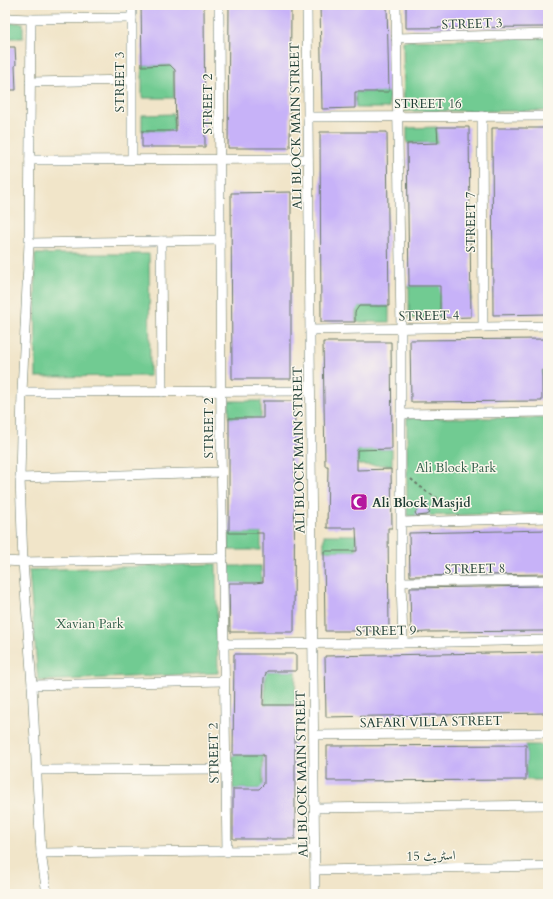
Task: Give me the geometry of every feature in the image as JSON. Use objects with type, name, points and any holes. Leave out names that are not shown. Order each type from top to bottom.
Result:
[{"type":"street","name":"STREET 3","points":[[132,5],[132,159]]},
{"type":"street","name":"STREET 2","points":[[219,5],[221,391],[227,852]]},
{"type":"street","name":"ALI BLOCK MAIN STREET","points":[[307,5],[315,894]]},
{"type":"street","points":[[396,5],[401,328],[401,582],[403,643]]},
{"type":"street","points":[[5,18],[132,18]]},
{"type":"street","points":[[31,19],[29,243],[22,392],[20,478],[23,562],[32,685],[41,853],[47,894]]},
{"type":"street","name":"STREET 3","points":[[396,38],[548,34]]},
{"type":"street","points":[[30,82],[132,80]]},
{"type":"street","name":"STREET 7","points":[[482,116],[483,327]]},
{"type":"street","name":"STREET 16","points":[[308,117],[548,116]]},
{"type":"street","points":[[30,160],[308,159]]},
{"type":"street","points":[[29,243],[220,240]]},
{"type":"street","points":[[161,241],[162,392]]},
{"type":"street","name":"STREET 4","points":[[310,330],[548,326]]},
{"type":"street","points":[[22,392],[310,392]]},
{"type":"street","points":[[401,414],[548,412]]},
{"type":"street","points":[[20,478],[222,472]]},
{"type":"street","points":[[402,522],[548,518]]},
{"type":"street","points":[[5,561],[23,562],[223,558]]},
{"type":"street","name":"STREET 8","points":[[401,582],[548,580]]},
{"type":"street","name":"STREET 9","points":[[224,644],[403,643],[548,640]]},
{"type":"street","points":[[32,685],[224,681]]},
{"type":"street","name":"SAFARI VILLA STREET","points":[[314,735],[548,733]]},
{"type":"street","points":[[37,770],[226,769]]},
{"type":"street","points":[[314,808],[548,805]]},
{"type":"street","points":[[41,853],[315,850]]},
{"type":"street","name":"اسٹریٹ 15","points":[[315,870],[548,866]]},
{"type":"path","points":[[410,478],[424,490],[450,506],[456,515]]},
{"type":"green space","points":[[5,23],[23,23],[23,38],[5,38]]},
{"type":"green space","points":[[548,38],[548,111],[404,111],[403,41]]},
{"type":"green space","points":[[174,65],[174,98],[142,98],[142,66]]},
{"type":"green space","points":[[355,92],[389,92],[389,108],[356,108]]},
{"type":"green space","points":[[174,114],[174,131],[142,131],[142,115]]},
{"type":"green space","points":[[437,127],[437,143],[407,143],[407,128]]},
{"type":"green space","points":[[35,254],[149,254],[150,376],[36,377]]},
{"type":"green space","points":[[471,285],[471,301],[440,302],[440,318],[409,318],[409,286]]},
{"type":"green space","points":[[356,306],[389,306],[389,322],[356,322]]},
{"type":"green space","points":[[542,371],[548,371],[548,401],[542,401]]},
{"type":"green space","points":[[229,401],[261,401],[261,418],[229,418]]},
{"type":"green space","name":"Ali Block Park","points":[[407,418],[548,418],[548,513],[407,516]]},
{"type":"green space","points":[[392,449],[392,465],[358,465],[357,450]]},
{"type":"green space","points":[[229,533],[261,533],[261,550],[229,550]]},
{"type":"green space","points":[[324,535],[356,535],[356,551],[324,551]]},
{"type":"green space","name":"Xavian Park","points":[[216,564],[218,673],[38,681],[29,570]]},
{"type":"green space","points":[[229,566],[261,566],[261,583],[229,583]]},
{"type":"green space","points":[[265,671],[296,671],[295,705],[265,705]]},
{"type":"green space","points":[[526,745],[548,745],[548,780],[526,780]]},
{"type":"green space","points":[[233,755],[263,755],[263,789],[233,789]]},
{"type":"building","points":[[141,5],[204,5],[205,147],[142,147],[142,131],[176,131],[175,70],[170,65],[142,66]]},
{"type":"building","points":[[229,5],[285,5],[285,7],[291,7],[290,148],[228,148]]},
{"type":"building","points":[[320,5],[387,5],[389,92],[355,92],[355,108],[322,109]]},
{"type":"building","points":[[406,5],[548,5],[548,27],[406,28]]},
{"type":"building","points":[[5,47],[15,47],[16,90],[5,90]]},
{"type":"building","points":[[437,127],[469,127],[471,317],[440,318],[440,286],[409,286],[407,144],[438,143]]},
{"type":"building","points":[[492,128],[548,128],[548,314],[493,315]]},
{"type":"building","points":[[320,132],[387,132],[389,306],[359,306],[355,312],[355,322],[321,322]]},
{"type":"building","points":[[291,192],[291,379],[232,379],[231,193]]},
{"type":"building","points":[[548,339],[548,370],[542,370],[542,401],[411,402],[410,340]]},
{"type":"building","points":[[323,342],[391,342],[392,449],[357,450],[357,470],[391,469],[392,528],[388,528],[389,631],[325,631],[324,551],[357,551],[356,528],[327,528],[328,466],[325,466]]},
{"type":"building","points":[[263,401],[295,401],[294,632],[230,632],[229,583],[263,582],[263,533],[229,533],[229,418],[263,418]]},
{"type":"building","points":[[418,502],[427,502],[428,511],[430,513],[427,515],[417,516],[415,513]]},
{"type":"building","points":[[548,530],[548,574],[410,576],[409,533]]},
{"type":"building","points":[[548,586],[548,631],[411,633],[410,588]]},
{"type":"building","points":[[548,652],[546,713],[326,717],[325,656]]},
{"type":"building","points":[[234,654],[296,654],[296,671],[267,671],[264,678],[263,705],[295,705],[295,839],[233,839],[233,789],[259,789],[264,784],[264,755],[233,755]]},
{"type":"building","points":[[526,745],[526,780],[327,781],[327,746]]},
{"type":"place","name":"Ali Block Masjid","points":[[359,502]]}]
